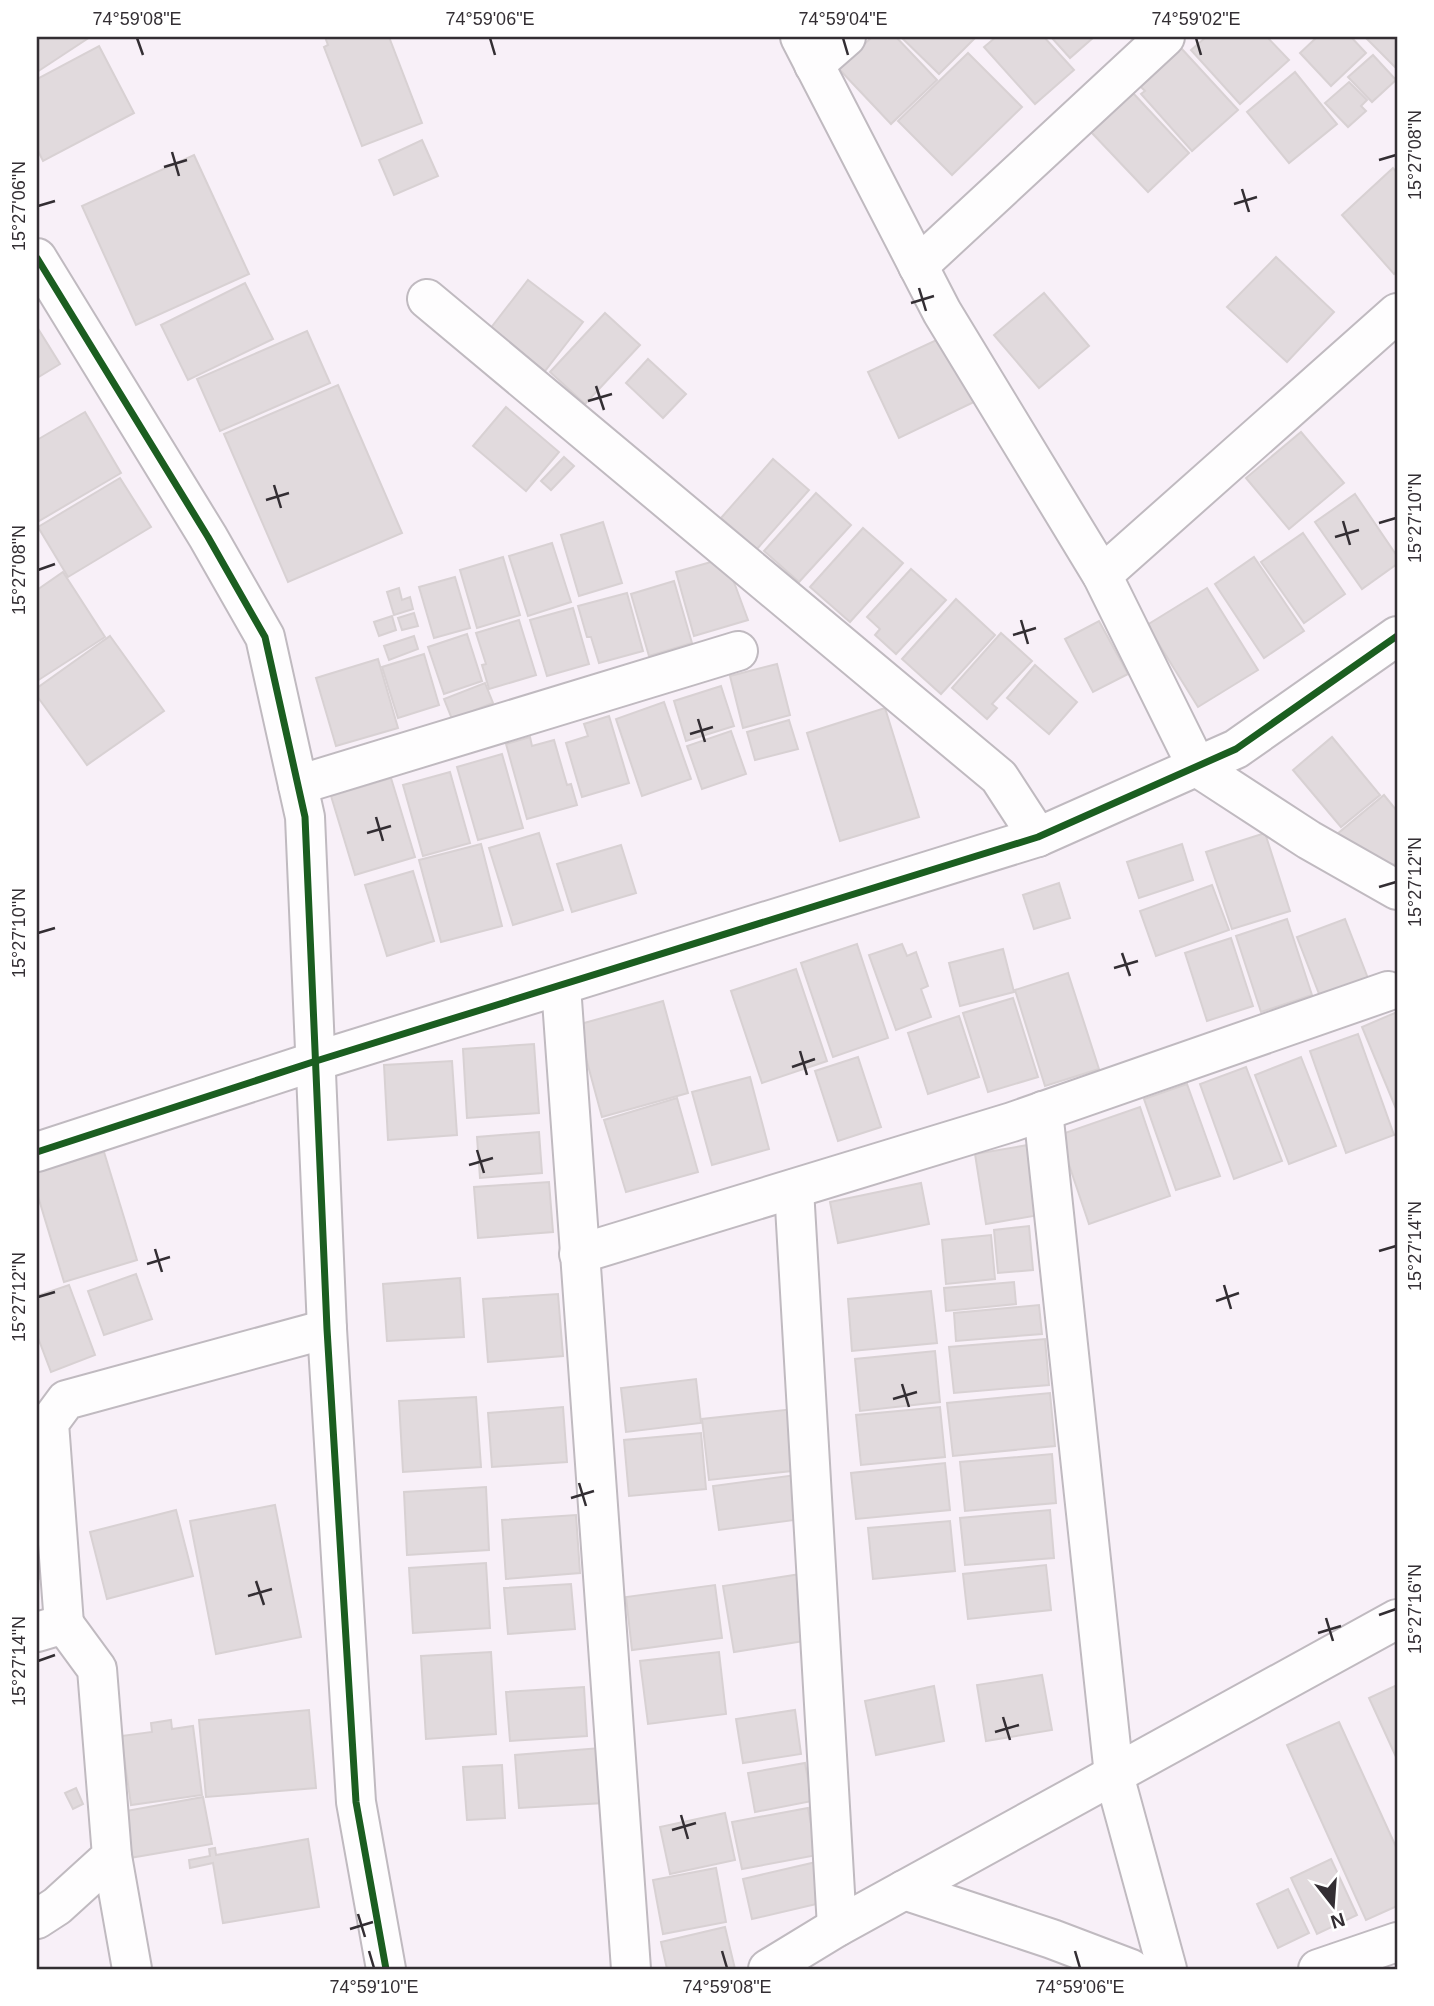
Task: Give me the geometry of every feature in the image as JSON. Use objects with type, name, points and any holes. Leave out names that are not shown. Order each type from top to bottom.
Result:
[{"type":"street","points":[[846,37],[807,51],[942,312],[1102,575],[1197,766],[1309,840],[1397,890]]},
{"type":"street","points":[[918,266],[1165,37]]},
{"type":"street","points":[[37,258],[208,537],[265,637],[305,817],[327,1329],[356,1802],[386,1969]]},
{"type":"street","points":[[428,299],[999,777],[1038,837]]},
{"type":"street","points":[[1102,575],[1397,313]]},
{"type":"street","points":[[37,1152],[316,1061],[1038,837],[1236,749],[1397,636]]},
{"type":"street","points":[[298,785],[738,652]]},
{"type":"street","points":[[561,986],[631,1969]]},
{"type":"street","points":[[579,1254],[1043,1111],[1388,991]]},
{"type":"street","points":[[1043,1111],[1114,1775],[1167,1969]]},
{"type":"street","points":[[794,1189],[837,1927]]},
{"type":"street","points":[[132,1969],[112,1856],[97,1669],[51,1628],[49,1423],[66,1400],[327,1329]]},
{"type":"street","points":[[768,1969],[837,1927],[1397,1619]]},
{"type":"street","points":[[37,1919],[57,1906],[112,1856]]},
{"type":"street","points":[[904,1890],[1052,1939],[1131,1969]]},
{"type":"street","points":[[1318,1969],[1397,1942]]},
{"type":"building","points":[[37,37],[90,37],[37,72]]},
{"type":"building","points":[[325,37],[389,37],[422,123],[362,146],[324,47],[328,45]]},
{"type":"building","points":[[872,37],[896,37],[937,80],[891,124],[838,68]]},
{"type":"building","points":[[901,37],[972,37],[974,39],[939,74]]},
{"type":"building","points":[[996,37],[1044,37],[1074,70],[1035,104],[984,47]]},
{"type":"building","points":[[1051,37],[1094,37],[1070,58]]},
{"type":"building","points":[[1206,37],[1267,37],[1289,60],[1240,104],[1191,50]]},
{"type":"building","points":[[1317,37],[1351,37],[1366,53],[1331,86],[1300,53]]},
{"type":"building","points":[[1365,37],[1397,37],[1397,69]]},
{"type":"building","points":[[99,46],[134,113],[43,161],[37,149],[37,79]]},
{"type":"building","points":[[1181,48],[1238,110],[1192,151],[1141,94],[1145,91],[1140,86]]},
{"type":"building","points":[[968,53],[1022,107],[952,175],[898,121]]},
{"type":"building","points":[[1373,55],[1396,80],[1372,102],[1348,77]]},
{"type":"building","points":[[1295,72],[1337,124],[1289,163],[1247,112]]},
{"type":"building","points":[[1349,82],[1367,100],[1361,106],[1366,111],[1348,127],[1325,103]]},
{"type":"building","points":[[1133,93],[1189,153],[1148,192],[1091,132]]},
{"type":"building","points":[[422,140],[438,176],[394,195],[379,160]]},
{"type":"building","points":[[194,155],[249,274],[136,325],[82,206]]},
{"type":"building","points":[[1393,168],[1397,173],[1397,270],[1394,274],[1342,215]]},
{"type":"building","points":[[1276,257],[1334,312],[1287,362],[1227,307]]},
{"type":"building","points":[[528,280],[583,322],[545,371],[490,329]]},
{"type":"building","points":[[245,283],[273,339],[188,380],[161,325]]},
{"type":"building","points":[[1044,293],[1089,346],[1039,388],[994,335]]},
{"type":"building","points":[[605,313],[640,345],[585,404],[550,372]]},
{"type":"building","points":[[37,327],[60,364],[37,378]]},
{"type":"building","points":[[307,331],[330,383],[220,431],[197,379]]},
{"type":"building","points":[[945,336],[976,401],[899,438],[868,372]]},
{"type":"building","points":[[648,359],[686,394],[663,418],[626,383]]},
{"type":"building","points":[[338,385],[402,533],[288,582],[224,434]]},
{"type":"building","points":[[506,407],[559,452],[526,491],[473,446]]},
{"type":"building","points":[[85,412],[121,473],[39,521],[37,440]]},
{"type":"building","points":[[1301,432],[1344,483],[1289,529],[1246,478]]},
{"type":"building","points":[[564,457],[574,466],[551,490],[541,481]]},
{"type":"building","points":[[773,459],[809,490],[757,549],[721,518]]},
{"type":"building","points":[[120,478],[151,527],[68,577],[38,527]]},
{"type":"building","points":[[816,493],[851,525],[799,582],[764,551]]},
{"type":"building","points":[[1355,494],[1397,556],[1397,564],[1362,589],[1315,522]]},
{"type":"building","points":[[603,522],[622,583],[579,596],[561,535]]},
{"type":"building","points":[[863,528],[903,563],[850,622],[810,587]]},
{"type":"building","points":[[1303,533],[1345,594],[1304,623],[1261,562]]},
{"type":"building","points":[[552,543],[571,602],[528,616],[509,556]]},
{"type":"building","points":[[503,557],[520,615],[477,628],[460,570]]},
{"type":"building","points":[[1254,557],[1304,631],[1264,658],[1215,584]]},
{"type":"building","points":[[725,558],[748,620],[694,636],[676,572]]},
{"type":"building","points":[[911,569],[946,600],[896,654],[875,635],[880,629],[867,617]]},
{"type":"building","points":[[63,572],[105,637],[37,681],[37,590]]},
{"type":"building","points":[[455,577],[470,628],[434,638],[419,587]]},
{"type":"building","points":[[674,581],[692,643],[649,656],[631,594]]},
{"type":"building","points":[[399,588],[402,600],[410,597],[413,609],[394,615],[387,592]]},
{"type":"building","points":[[1207,588],[1258,670],[1198,707],[1147,625]]},
{"type":"building","points":[[627,593],[643,651],[599,663],[591,637],[587,637],[578,606]]},
{"type":"building","points":[[956,599],[995,635],[941,694],[902,659]]},
{"type":"building","points":[[573,608],[589,664],[547,676],[530,620]]},
{"type":"building","points":[[414,613],[418,626],[402,630],[398,618]]},
{"type":"building","points":[[392,616],[396,630],[379,636],[374,622]]},
{"type":"building","points":[[519,620],[536,675],[489,689],[482,665],[486,664],[476,633]]},
{"type":"building","points":[[1099,621],[1128,674],[1093,692],[1065,639]]},
{"type":"building","points":[[1001,633],[1032,661],[992,704],[997,708],[987,719],[952,688]]},
{"type":"building","points":[[467,634],[482,681],[444,694],[428,647]]},
{"type":"building","points":[[110,636],[164,711],[87,765],[37,696],[37,688]]},
{"type":"building","points":[[414,636],[418,649],[389,660],[384,646]]},
{"type":"building","points":[[424,654],[439,705],[398,718],[382,667]]},
{"type":"building","points":[[378,659],[398,728],[336,746],[316,678]]},
{"type":"building","points":[[777,664],[790,715],[743,728],[730,676]]},
{"type":"building","points":[[1035,665],[1077,702],[1049,734],[1007,698]]},
{"type":"building","points":[[485,683],[493,703],[452,719],[444,699]]},
{"type":"building","points":[[721,686],[734,726],[686,741],[674,701]]},
{"type":"building","points":[[664,702],[691,779],[642,796],[616,719]]},
{"type":"building","points":[[885,708],[919,817],[840,841],[807,733]]},
{"type":"building","points":[[609,716],[629,783],[582,797],[566,743],[588,736],[584,724]]},
{"type":"building","points":[[789,720],[798,749],[755,760],[747,732]]},
{"type":"building","points":[[731,731],[746,774],[702,789],[687,746]]},
{"type":"building","points":[[530,737],[532,746],[554,740],[567,785],[571,784],[577,805],[527,819],[506,744]]},
{"type":"building","points":[[1332,737],[1380,795],[1341,827],[1293,770]]},
{"type":"building","points":[[502,754],[523,828],[478,840],[457,767]]},
{"type":"building","points":[[450,772],[470,843],[423,856],[403,785]]},
{"type":"building","points":[[391,778],[415,857],[355,875],[331,796]]},
{"type":"building","points":[[1384,795],[1397,811],[1397,862],[1387,869],[1336,835]]},
{"type":"building","points":[[539,833],[563,910],[513,925],[489,848]]},
{"type":"building","points":[[1265,833],[1290,911],[1232,929],[1206,852]]},
{"type":"building","points":[[481,844],[502,926],[441,942],[419,860]]},
{"type":"building","points":[[1182,844],[1193,880],[1139,898],[1127,862]]},
{"type":"building","points":[[621,845],[636,893],[572,912],[557,864]]},
{"type":"building","points":[[413,871],[434,941],[387,956],[365,885]]},
{"type":"building","points":[[1059,883],[1070,918],[1034,929],[1023,895]]},
{"type":"building","points":[[1212,885],[1229,930],[1156,956],[1140,911]]},
{"type":"building","points":[[1287,919],[1312,995],[1261,1012],[1236,936]]},
{"type":"building","points":[[1345,919],[1369,981],[1321,999],[1297,937]]},
{"type":"building","points":[[1231,938],[1253,1006],[1207,1021],[1185,953]]},
{"type":"building","points":[[857,944],[888,1038],[833,1057],[801,963]]},
{"type":"building","points":[[902,944],[907,956],[916,952],[928,986],[921,989],[931,1017],[896,1030],[869,955]]},
{"type":"building","points":[[1003,949],[1014,992],[960,1006],[949,963]]},
{"type":"building","points":[[796,969],[827,1061],[762,1083],[731,991]]},
{"type":"building","points":[[1068,973],[1099,1069],[1045,1086],[1015,990]]},
{"type":"building","points":[[1013,998],[1038,1077],[988,1092],[963,1013]]},
{"type":"building","points":[[663,1001],[688,1093],[602,1117],[577,1025]]},
{"type":"building","points":[[1397,1012],[1397,1111],[1362,1027]]},
{"type":"building","points":[[959,1016],[979,1077],[928,1094],[908,1033]]},
{"type":"building","points":[[1358,1034],[1394,1135],[1346,1153],[1310,1051]]},
{"type":"building","points":[[534,1044],[539,1113],[467,1118],[463,1049]]},
{"type":"building","points":[[858,1057],[881,1127],[838,1141],[815,1071]]},
{"type":"building","points":[[1301,1057],[1336,1146],[1289,1164],[1255,1075]]},
{"type":"building","points":[[452,1061],[457,1135],[388,1140],[384,1065]]},
{"type":"building","points":[[1246,1067],[1282,1161],[1234,1179],[1200,1084]]},
{"type":"building","points":[[750,1077],[769,1149],[712,1165],[692,1092]]},
{"type":"building","points":[[1187,1084],[1220,1176],[1176,1190],[1144,1099]]},
{"type":"building","points":[[677,1098],[698,1172],[626,1192],[604,1120]]},
{"type":"building","points":[[1140,1107],[1170,1196],[1089,1224],[1059,1135]]},
{"type":"building","points":[[539,1132],[542,1173],[480,1178],[477,1137]]},
{"type":"building","points":[[1028,1145],[1039,1215],[986,1224],[975,1154]]},
{"type":"building","points":[[104,1152],[137,1260],[64,1282],[37,1193],[37,1172]]},
{"type":"building","points":[[549,1182],[553,1232],[478,1238],[474,1187]]},
{"type":"building","points":[[921,1183],[929,1224],[838,1243],[830,1202]]},
{"type":"building","points":[[1029,1226],[1033,1270],[998,1273],[994,1230]]},
{"type":"building","points":[[991,1235],[995,1279],[946,1284],[942,1240]]},
{"type":"building","points":[[136,1274],[152,1319],[104,1335],[88,1291]]},
{"type":"building","points":[[460,1278],[464,1337],[387,1341],[383,1284]]},
{"type":"building","points":[[1014,1282],[1016,1304],[946,1311],[944,1288]]},
{"type":"building","points":[[69,1285],[95,1355],[51,1372],[37,1335],[37,1296]]},
{"type":"building","points":[[931,1291],[937,1343],[852,1351],[848,1299]]},
{"type":"building","points":[[558,1294],[563,1356],[488,1362],[483,1299]]},
{"type":"building","points":[[1039,1305],[1042,1334],[956,1341],[954,1313]]},
{"type":"building","points":[[1045,1339],[1049,1385],[954,1393],[949,1347]]},
{"type":"building","points":[[935,1351],[940,1402],[860,1411],[855,1359]]},
{"type":"building","points":[[696,1379],[701,1423],[626,1432],[621,1388]]},
{"type":"building","points":[[1050,1393],[1055,1446],[953,1456],[947,1403]]},
{"type":"building","points":[[476,1397],[481,1467],[403,1472],[399,1401]]},
{"type":"building","points":[[563,1407],[567,1462],[492,1467],[488,1413]]},
{"type":"building","points":[[940,1407],[945,1457],[861,1465],[856,1415]]},
{"type":"building","points":[[794,1409],[801,1470],[709,1480],[702,1419]]},
{"type":"building","points":[[701,1433],[706,1489],[629,1496],[624,1440]]},
{"type":"building","points":[[1052,1454],[1056,1503],[965,1511],[960,1462]]},
{"type":"building","points":[[945,1463],[950,1510],[856,1519],[851,1473]]},
{"type":"building","points":[[796,1475],[802,1519],[719,1530],[713,1486]]},
{"type":"building","points":[[486,1487],[489,1550],[407,1555],[404,1492]]},
{"type":"building","points":[[275,1505],[301,1637],[216,1654],[190,1521]]},
{"type":"building","points":[[176,1510],[193,1576],[107,1599],[90,1532]]},
{"type":"building","points":[[1050,1510],[1054,1558],[965,1565],[960,1518]]},
{"type":"building","points":[[576,1515],[580,1573],[506,1579],[502,1520]]},
{"type":"building","points":[[950,1521],[955,1571],[873,1579],[868,1528]]},
{"type":"building","points":[[37,1544],[51,1572],[37,1580]]},
{"type":"building","points":[[486,1563],[490,1628],[413,1633],[409,1568]]},
{"type":"building","points":[[1046,1565],[1051,1610],[968,1619],[963,1574]]},
{"type":"building","points":[[807,1573],[817,1639],[734,1652],[723,1586]]},
{"type":"building","points":[[571,1584],[575,1629],[508,1634],[504,1588]]},
{"type":"building","points":[[715,1585],[722,1638],[632,1650],[626,1597]]},
{"type":"building","points":[[491,1652],[496,1734],[426,1739],[421,1656]]},
{"type":"building","points":[[719,1652],[726,1714],[648,1724],[640,1661]]},
{"type":"building","points":[[1042,1675],[1052,1730],[986,1741],[977,1685]]},
{"type":"building","points":[[1397,1685],[1397,1759],[1369,1698]]},
{"type":"building","points":[[934,1686],[944,1741],[876,1755],[865,1701]]},
{"type":"building","points":[[584,1687],[587,1736],[510,1741],[506,1692]]},
{"type":"building","points":[[309,1710],[316,1788],[206,1797],[199,1720]]},
{"type":"building","points":[[795,1710],[801,1754],[743,1763],[736,1719]]},
{"type":"building","points":[[171,1720],[172,1729],[193,1726],[202,1795],[131,1805],[121,1736],[152,1732],[151,1723]]},
{"type":"building","points":[[1339,1722],[1397,1849],[1397,1906],[1366,1920],[1287,1745]]},
{"type":"building","points":[[600,1748],[604,1803],[519,1808],[515,1755]]},
{"type":"building","points":[[805,1763],[812,1801],[755,1812],[748,1773]]},
{"type":"building","points":[[502,1765],[505,1818],[467,1820],[463,1767]]},
{"type":"building","points":[[76,1788],[83,1804],[73,1809],[65,1793]]},
{"type":"building","points":[[203,1797],[212,1844],[118,1860],[110,1814]]},
{"type":"building","points":[[808,1808],[817,1855],[742,1869],[732,1822]]},
{"type":"building","points":[[725,1813],[735,1860],[670,1874],[660,1827]]},
{"type":"building","points":[[308,1839],[319,1907],[223,1923],[213,1863],[190,1868],[189,1860],[210,1856],[209,1849],[215,1848],[216,1855]]},
{"type":"building","points":[[1331,1859],[1357,1915],[1317,1934],[1291,1878]]},
{"type":"building","points":[[816,1862],[825,1902],[752,1919],[743,1879]]},
{"type":"building","points":[[716,1868],[726,1922],[663,1934],[653,1880]]},
{"type":"building","points":[[1288,1889],[1309,1933],[1278,1948],[1257,1904]]},
{"type":"building","points":[[725,1927],[735,1969],[667,1969],[661,1942]]},
{"type":"cycle path","points":[[37,258],[208,537],[265,637],[305,817],[327,1329],[356,1802],[386,1969]]},
{"type":"cycle path","points":[[37,1152],[316,1061],[1038,837],[1236,749],[1397,636]]}]
